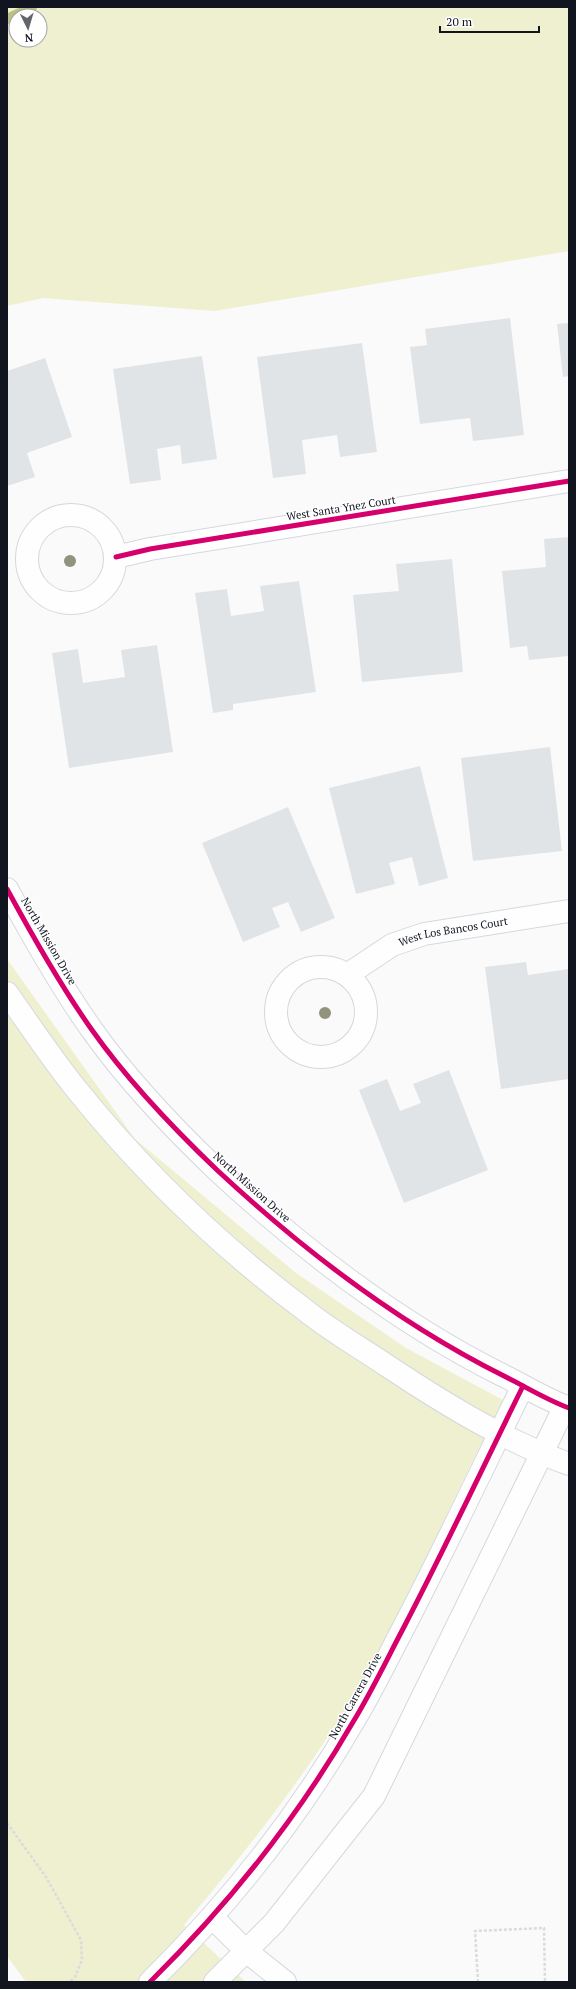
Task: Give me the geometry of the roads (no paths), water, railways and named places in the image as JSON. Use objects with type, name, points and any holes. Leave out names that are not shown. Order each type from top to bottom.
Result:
[{"type":"street","name":"West Santa Ynez Court","points":[[116,557],[158,547],[569,482]]},
{"type":"street","points":[[66,514],[81,515],[94,520],[106,530],[114,542],[116,557],[115,572],[108,585],[97,595],[84,602],[70,604],[55,600],[42,593],[33,582],[27,568],[26,553],[31,539],[39,527],[52,519],[66,514]]},
{"type":"street","name":"North Mission Drive","points":[[7,889],[45,958],[92,1031],[136,1085],[193,1147],[274,1222],[357,1287],[412,1324],[473,1361],[567,1407]]},
{"type":"street","name":"West Los Bancos Court","points":[[347,975],[392,945],[424,934],[569,911]]},
{"type":"street","points":[[317,967],[332,968],[347,975],[357,985],[364,998],[367,1012],[364,1026],[358,1039],[347,1049],[335,1056],[320,1058],[306,1055],[293,1048],[282,1037],[276,1022],[275,1007],[279,992],[289,980],[302,971],[317,967]]},
{"type":"street","points":[[7,993],[77,1090],[131,1152],[212,1233],[259,1274],[306,1312],[429,1393],[500,1433],[542,1454],[569,1464]]},
{"type":"street","name":"North Carrera Drive","points":[[150,1982],[212,1917],[283,1827],[353,1722],[425,1586],[523,1386]]},
{"type":"street","points":[[215,1982],[274,1923],[374,1796],[542,1454],[567,1407]]},
{"type":"street","points":[[212,1917],[246,1951],[285,1982]]},
{"type":"waterway","points":[[7,19],[32,7]]}]
